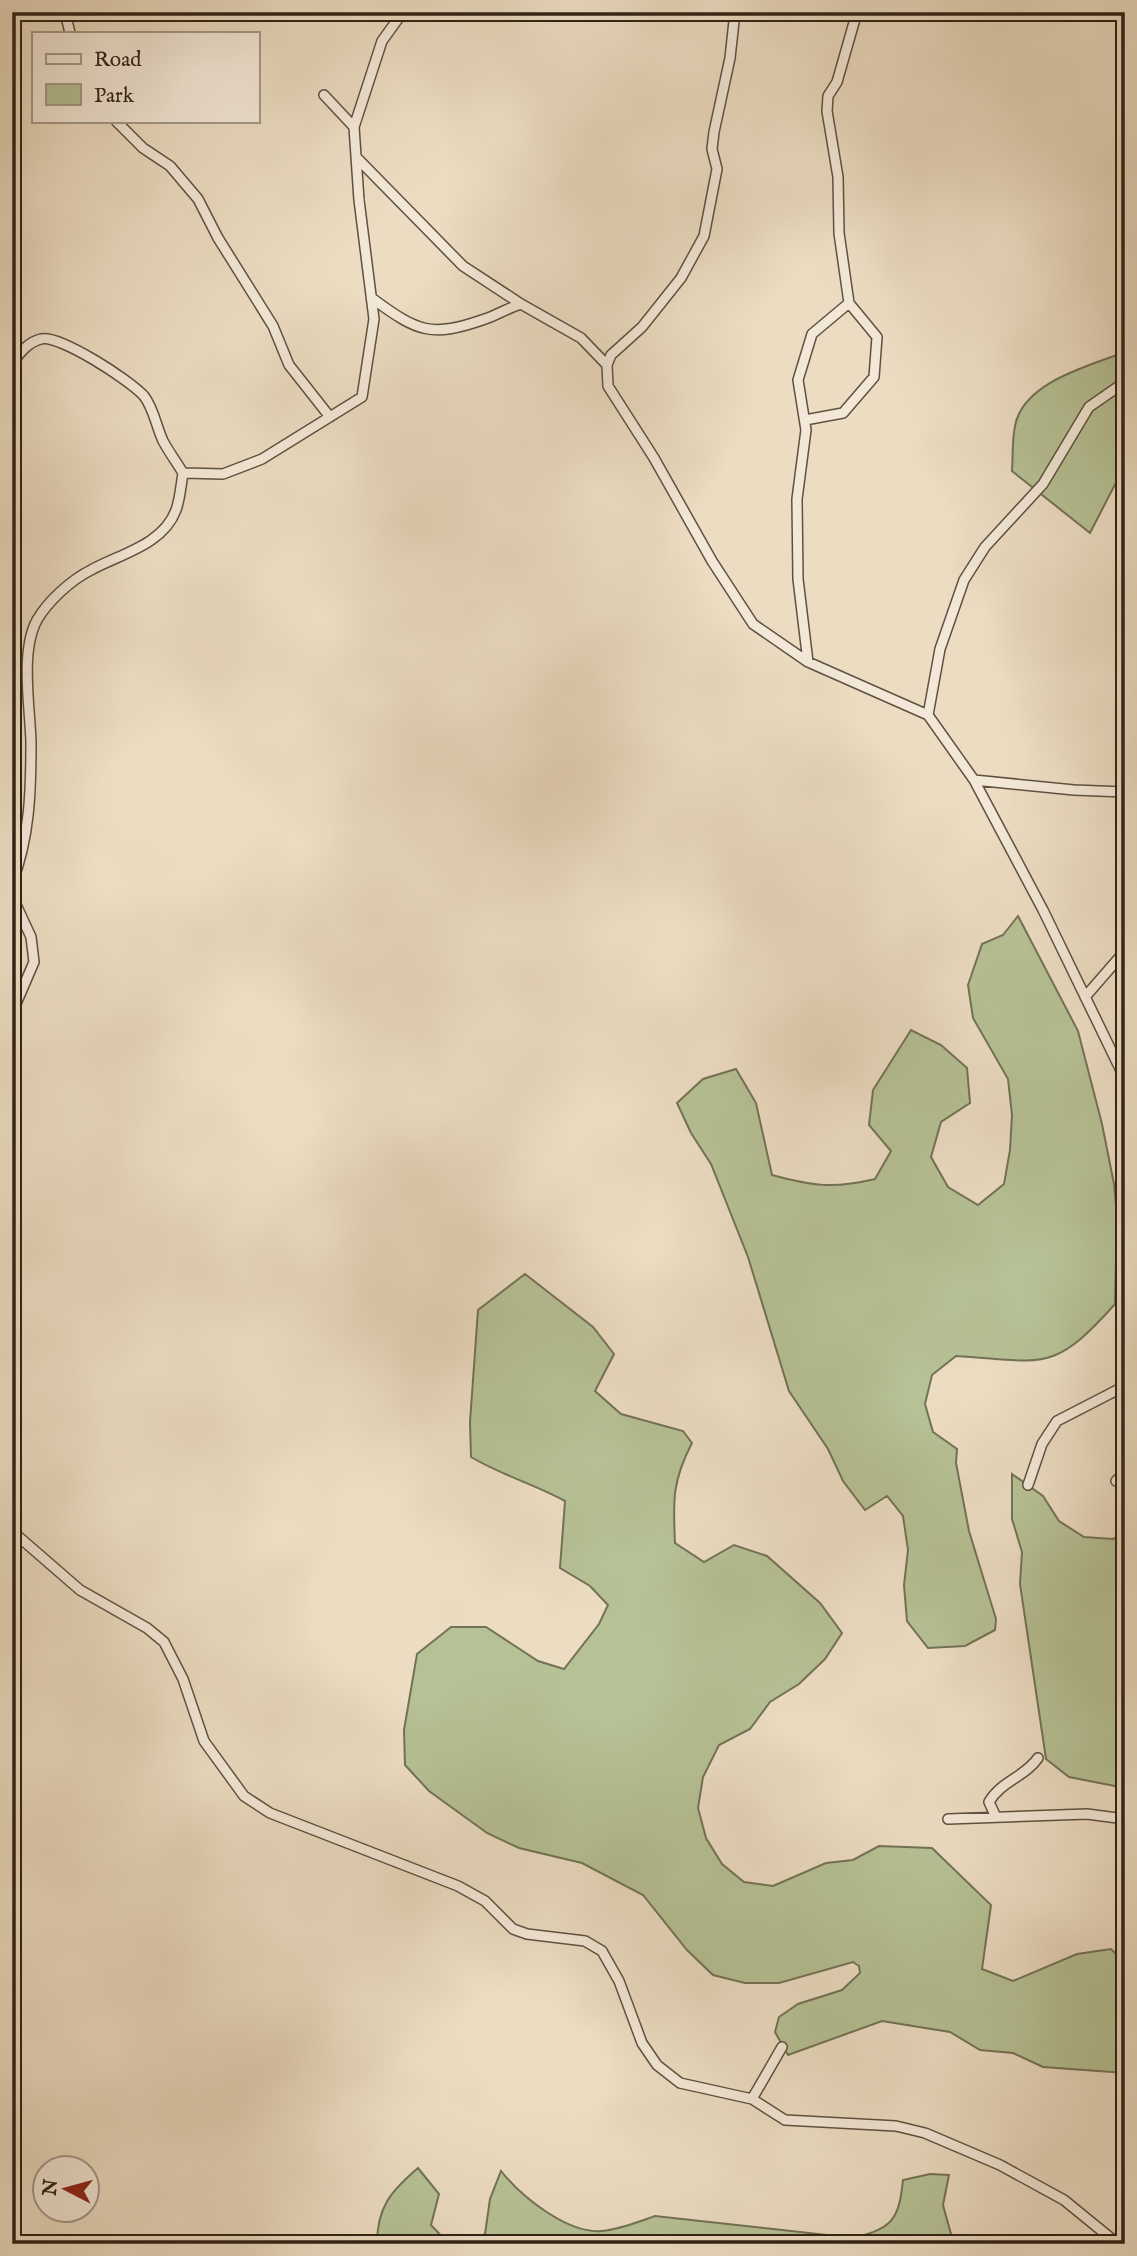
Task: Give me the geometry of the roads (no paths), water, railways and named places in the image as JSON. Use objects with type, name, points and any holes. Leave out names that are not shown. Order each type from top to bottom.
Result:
[{"type":"street","points":[[65,12],[70,32]]},
{"type":"street","points":[[183,473],[223,474],[261,458],[362,397],[372,349],[373,299],[359,200],[354,127],[382,41],[403,12]]},
{"type":"street","points":[[735,12],[730,58],[714,132],[712,149],[717,169],[704,236],[681,278],[642,327],[611,355],[607,365],[608,386],[654,458],[712,561],[754,624],[808,662],[928,715],[974,780],[1125,1079]]},
{"type":"street","points":[[805,420],[844,413],[874,377],[877,337],[849,303],[839,233],[838,177],[827,111],[828,96],[837,82],[857,12]]},
{"type":"street","points":[[324,95],[354,127]]},
{"type":"street","points":[[117,122],[143,148],[170,166],[198,199],[272,326],[289,365],[330,417]]},
{"type":"street","points":[[358,158],[463,266],[521,304],[581,338],[607,365]]},
{"type":"street","points":[[373,299],[401,320],[439,333],[521,304]]},
{"type":"street","points":[[808,662],[798,579],[797,499],[805,420],[798,380],[812,334],[849,303]]},
{"type":"street","points":[[12,363],[27,346],[42,338],[57,339],[87,358],[116,371],[143,395],[163,440],[183,473],[176,511],[162,530],[128,555],[90,570],[51,601],[36,622],[27,682],[31,800],[26,834],[12,883]]},
{"type":"street","points":[[928,715],[940,649],[964,580],[985,547],[1043,484],[1089,407],[1125,382]]},
{"type":"street","points":[[974,780],[1125,792]]},
{"type":"street","points":[[12,896],[31,937],[34,962],[12,1013]]},
{"type":"street","points":[[1085,997],[1125,951]]},
{"type":"street","points":[[1028,1485],[1042,1444],[1057,1421],[1125,1386]]},
{"type":"street","points":[[1115,1481],[1125,1472]]},
{"type":"street","points":[[12,1531],[80,1590],[147,1628],[164,1642],[184,1679],[204,1741],[244,1796],[270,1813],[458,1886],[485,1901],[513,1928],[527,1934],[585,1941],[602,1951],[611,1962],[632,2022],[657,2065],[680,2083],[752,2099],[785,2120],[896,2126],[938,2138],[1000,2165],[1064,2200],[1118,2244]]},
{"type":"street","points":[[995,1815],[989,1802],[992,1797],[1004,1784],[1026,1772],[1038,1758]]},
{"type":"street","points":[[948,1819],[995,1815],[1087,1814],[1125,1819]]},
{"type":"street","points":[[752,2099],[782,2047]]}]
